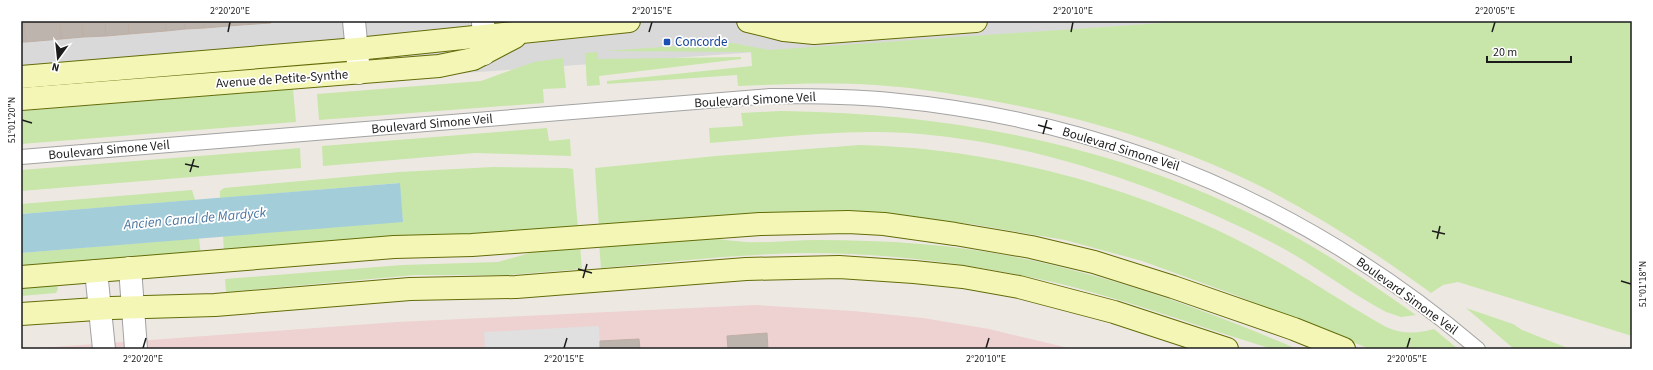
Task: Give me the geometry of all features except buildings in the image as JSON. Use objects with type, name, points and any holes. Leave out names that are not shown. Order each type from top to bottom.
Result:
[{"type":"street","points":[[354,21],[359,73]]},
{"type":"street","name":"Avenue de Petite-Synthe","points":[[21,77],[483,37],[516,36],[537,30],[630,21]]},
{"type":"street","points":[[748,21],[784,30],[814,33],[976,21]]},
{"type":"street","name":"Avenue de Petite-Synthe","points":[[21,99],[449,65],[466,61],[483,37]]},
{"type":"street","points":[[21,277],[394,247],[472,245],[760,224],[848,222],[920,229],[1032,247],[1113,268],[1205,298],[1294,329],[1344,349]]},
{"type":"street","points":[[21,314],[215,304],[410,289],[529,286],[746,269],[839,267],[963,277],[1019,288],[1114,312],[1227,349]]},
{"type":"street","points":[[130,268],[136,349]]},
{"type":"street","points":[[96,271],[104,349]]},
{"type":"street","points":[[1205,298],[1316,349]]},
{"type":"lane","name":"Boulevard Simone Veil","points":[[21,157],[770,96],[819,96],[887,100],[929,105],[1000,116],[1077,134],[1151,158],[1219,184],[1294,221],[1374,269],[1416,299],[1478,349]]},
{"type":"shaded area","points":[[21,21],[1190,21],[21,105]]},
{"type":"shaded area","points":[[755,305],[853,311],[923,318],[989,329],[1073,349],[26,349],[397,322]]},
{"type":"shaded area","points":[[599,326],[600,349],[485,349],[484,332]]},
{"type":"green space","points":[[1190,21],[1632,21],[1632,336],[1458,282],[1443,285],[1431,293],[1392,265],[1331,226],[1289,201],[1233,173],[1160,144],[1123,132],[1047,112],[971,97],[887,86],[824,83],[738,86],[737,75],[607,84],[607,81],[752,66],[751,52],[605,51],[722,43],[732,43],[769,50]]},
{"type":"green space","points":[[598,52],[598,59],[741,57],[741,59],[599,76],[600,85],[587,86],[585,53]]},
{"type":"green space","points":[[563,58],[566,88],[543,89],[544,103],[319,120],[317,94],[481,81],[534,62]]},
{"type":"green space","points":[[293,89],[296,122],[21,144],[21,111]]},
{"type":"green space","points":[[781,111],[851,114],[920,120],[988,130],[1056,144],[1123,163],[1188,186],[1251,214],[1313,247],[1416,315],[1401,317],[1386,312],[1273,243],[1187,203],[1095,170],[1048,157],[1001,146],[954,138],[883,132],[834,133],[710,143],[709,128],[743,126],[741,113]]},
{"type":"green space","points":[[547,128],[549,141],[570,139],[571,156],[475,153],[323,166],[322,146]]},
{"type":"green space","points":[[860,145],[910,148],[960,154],[1061,174],[1111,189],[1206,225],[1251,247],[1386,327],[1398,331],[1410,332],[1422,332],[1434,329],[1458,349],[1370,349],[1230,293],[1142,261],[1065,240],[971,224],[911,218],[599,229],[595,168],[716,156]]},
{"type":"green space","points":[[300,148],[301,168],[21,191],[21,170]]},
{"type":"green space","points":[[493,167],[573,169],[578,229],[224,253],[223,236],[403,221],[399,183],[220,198],[220,191],[224,188],[399,172]]},
{"type":"green space","points":[[192,190],[195,200],[21,214],[21,204]]},
{"type":"green space","points":[[704,237],[746,242],[856,240],[895,242],[969,249],[1017,257],[1113,281],[1160,296],[1206,312],[1297,349],[1273,349],[1115,299],[1051,282],[993,270],[940,262],[860,254],[807,253],[755,255],[601,268],[599,243]]},
{"type":"green space","points":[[199,238],[201,256],[21,271],[21,253]]},
{"type":"green space","points":[[580,245],[582,269],[507,275],[415,275],[226,292],[225,279],[402,265],[498,262],[544,249]]},
{"type":"green space","points":[[56,283],[58,289],[56,293],[21,296],[21,284]]},
{"type":"green space","points":[[1466,308],[1513,324],[1522,330],[1570,349],[1514,349]]},
{"type":"water","name":"Ancien Canal de Mardyck","points":[[400,183],[403,222],[21,253],[21,214]]},
{"type":"place","name":"Concorde","points":[[667,42]]}]
